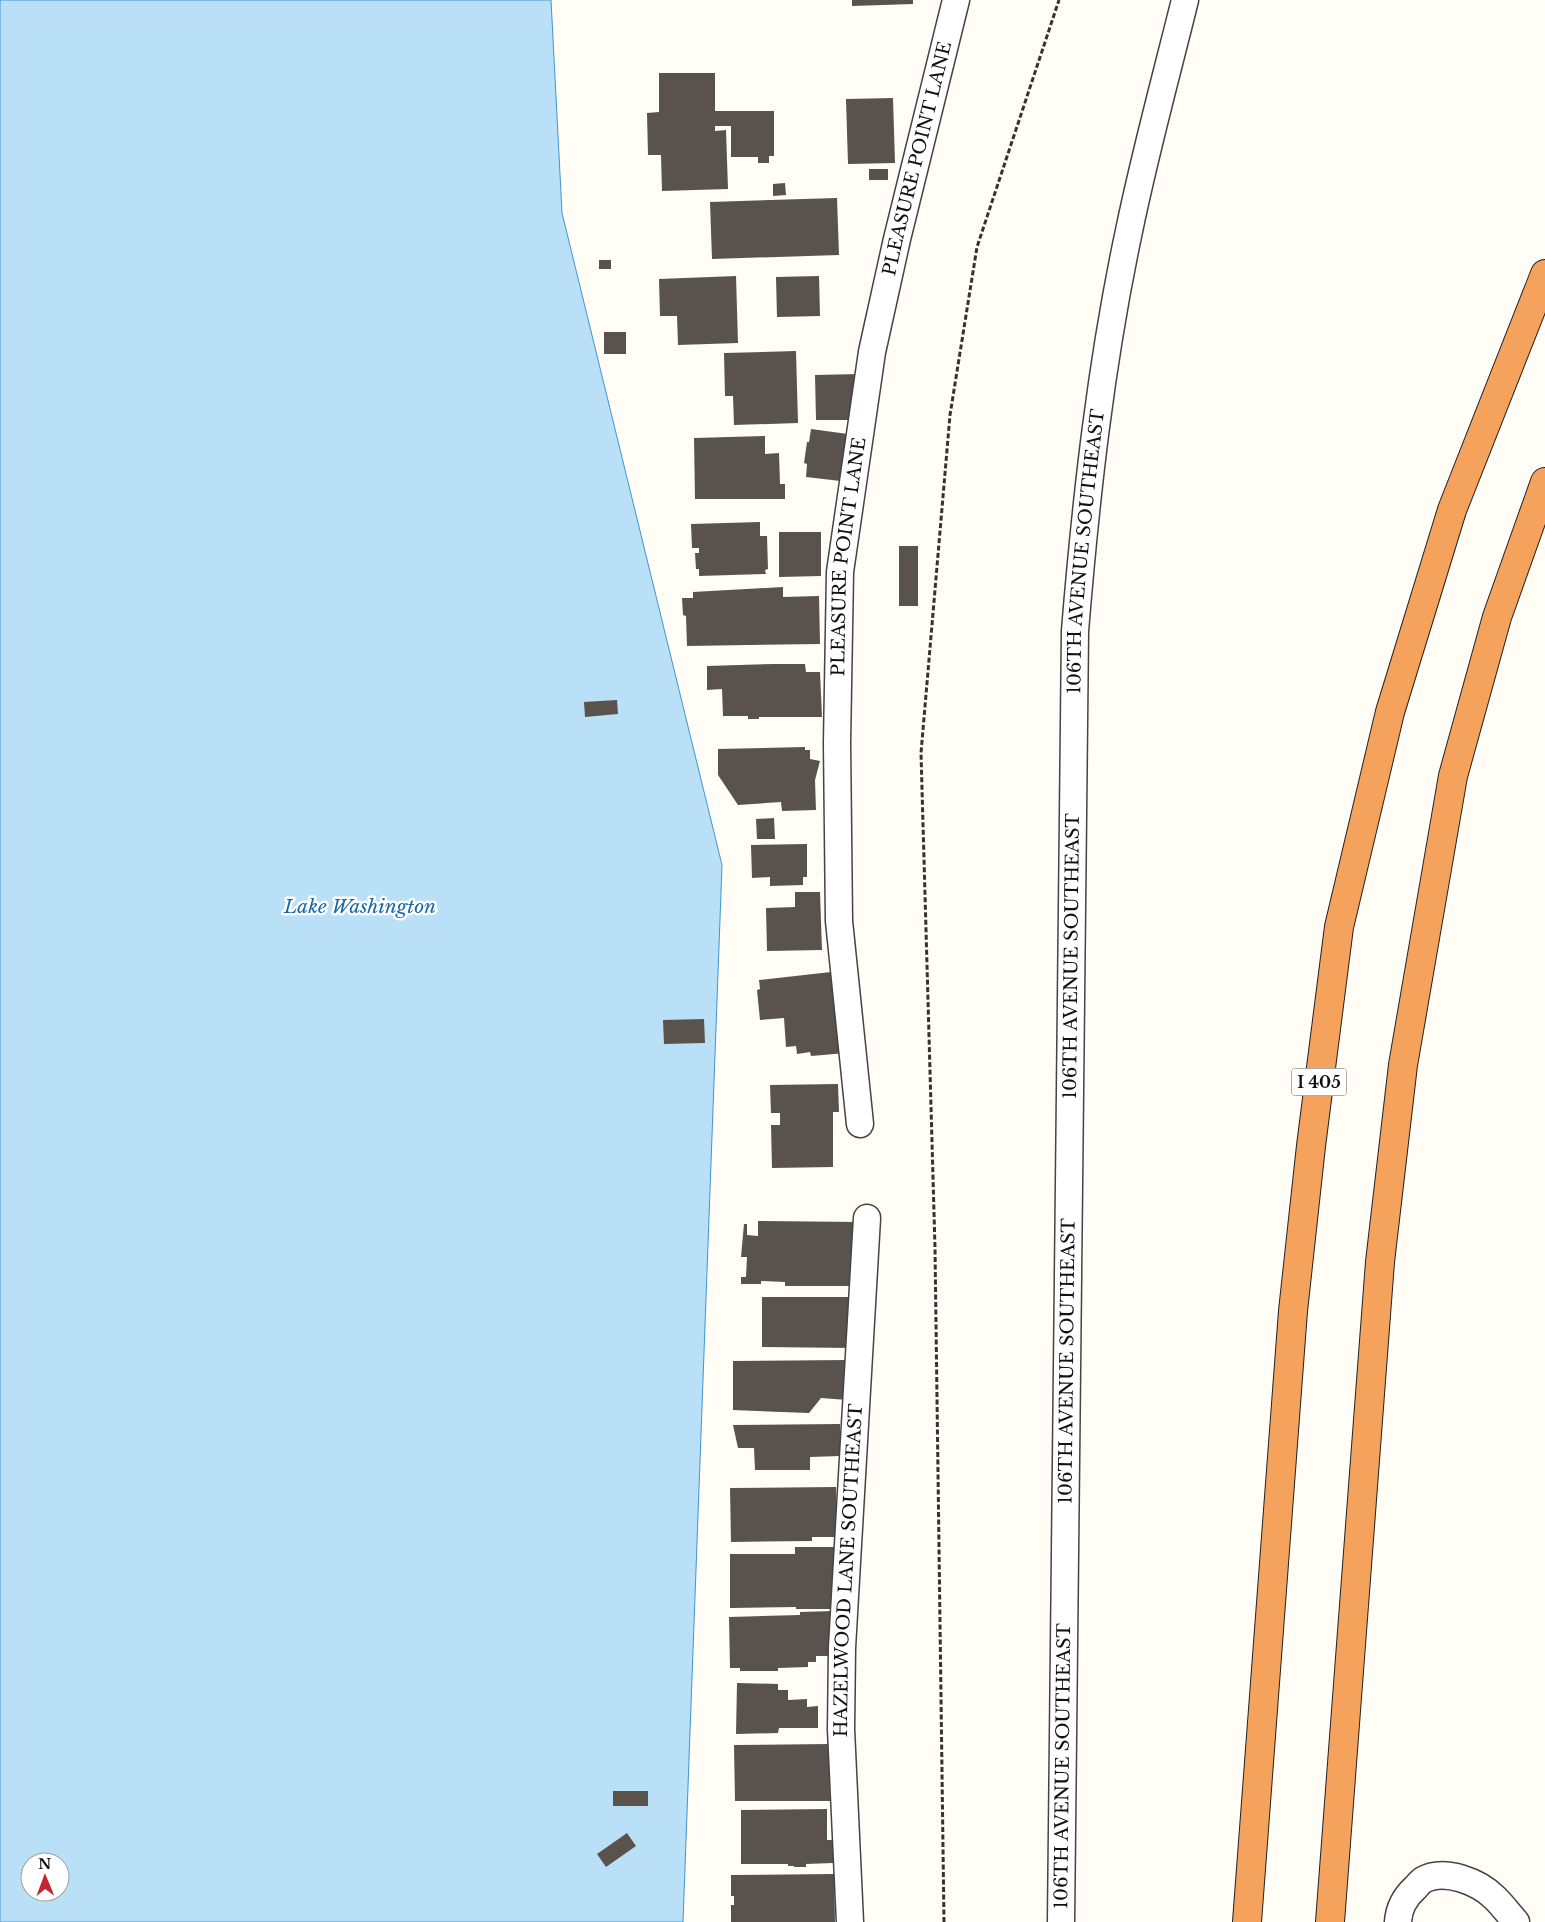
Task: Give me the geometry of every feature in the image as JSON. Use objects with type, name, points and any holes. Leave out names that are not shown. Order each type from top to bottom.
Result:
[{"type":"highway","name":"I 405","points":[[1247,1922],[1293,1311],[1311,1146],[1339,927],[1390,712],[1452,510],[1545,274]]},
{"type":"highway","points":[[1330,1922],[1380,1262],[1403,1065],[1453,776],[1497,617],[1545,482]]},
{"type":"street","name":"PLEASURE POINT LANE","points":[[860,1124],[839,921],[837,744],[840,572],[872,352],[897,239],[956,0]]},
{"type":"street","name":"106TH AVENUE SOUTHEAST","points":[[1061,1922],[1076,631],[1085,512],[1113,314],[1129,230],[1185,0]]},
{"type":"street","name":"HAZELWOOD LANE SOUTHEAST","points":[[850,1922],[841,1729],[842,1648],[867,1218]]},
{"type":"street","points":[[1399,1915],[1409,1894],[1423,1880],[1439,1876],[1457,1877],[1474,1884],[1494,1897],[1516,1922]]},
{"type":"path","points":[[944,1922],[935,1248],[922,753],[950,415],[977,247],[1058,0]]},
{"type":"water","name":"Lake Washington","points":[[0,0],[551,0],[562,213],[722,865],[683,1922],[0,1922]]},
{"type":"building","points":[[852,0],[913,0],[913,4],[852,6]]},
{"type":"building","points":[[659,73],[715,73],[715,111],[774,111],[774,156],[769,156],[769,163],[758,163],[758,157],[731,157],[731,126],[715,126],[715,131],[726,130],[728,189],[662,191],[661,155],[648,155],[647,113],[659,112]]},
{"type":"building","points":[[893,98],[895,163],[848,164],[846,99]]},
{"type":"building","points":[[869,169],[888,169],[888,180],[869,180]]},
{"type":"building","points":[[785,183],[786,195],[773,196],[773,184]]},
{"type":"building","points":[[837,198],[839,255],[712,259],[710,202]]},
{"type":"building","points":[[599,260],[611,260],[611,269],[599,269]]},
{"type":"building","points":[[736,276],[738,343],[678,345],[677,316],[660,316],[659,279]]},
{"type":"building","points":[[819,276],[820,316],[777,317],[776,277]]},
{"type":"building","points":[[604,332],[626,332],[626,354],[604,354]]},
{"type":"building","points":[[796,351],[798,423],[734,425],[733,396],[725,396],[724,353]]},
{"type":"building","points":[[860,374],[860,420],[816,420],[815,375]]},
{"type":"building","points":[[811,429],[855,435],[849,482],[806,477],[807,464],[804,463]]},
{"type":"building","points":[[765,436],[765,454],[779,453],[780,484],[785,484],[785,499],[695,499],[694,438]]},
{"type":"building","points":[[760,522],[760,536],[767,536],[768,569],[765,570],[766,574],[699,576],[699,569],[696,569],[695,553],[699,553],[699,548],[692,548],[691,524]]},
{"type":"building","points":[[779,532],[821,532],[821,576],[779,577]]},
{"type":"building","points":[[899,546],[918,546],[918,606],[899,606]]},
{"type":"building","points":[[783,587],[783,597],[819,596],[820,644],[687,646],[686,616],[683,615],[682,598],[693,598],[693,592]]},
{"type":"building","points":[[805,664],[806,672],[820,672],[822,717],[759,717],[759,719],[748,719],[748,716],[723,716],[722,689],[707,690],[707,666]]},
{"type":"building","points":[[617,700],[618,714],[585,717],[584,702]]},
{"type":"building","points":[[805,747],[805,750],[810,750],[810,759],[820,761],[815,780],[816,810],[782,811],[781,802],[738,805],[718,775],[718,749]]},
{"type":"building","points":[[774,818],[775,839],[757,839],[756,819]]},
{"type":"building","points":[[807,844],[807,877],[803,877],[803,885],[770,886],[770,877],[752,878],[751,845]]},
{"type":"building","points":[[795,892],[820,892],[822,950],[767,951],[766,908],[795,907]]},
{"type":"building","points":[[831,972],[835,1005],[846,1053],[811,1056],[810,1052],[797,1054],[796,1046],[786,1047],[784,1018],[760,1020],[757,990],[760,989],[759,980]]},
{"type":"building","points":[[704,1019],[705,1043],[664,1044],[663,1020]]},
{"type":"building","points":[[838,1084],[839,1112],[833,1112],[833,1167],[772,1168],[771,1125],[780,1125],[780,1113],[771,1113],[770,1085]]},
{"type":"building","points":[[758,1221],[858,1222],[858,1286],[785,1286],[785,1282],[761,1281],[761,1284],[741,1284],[741,1277],[746,1277],[747,1257],[741,1257],[744,1224],[747,1224],[747,1235],[758,1236]]},
{"type":"building","points":[[762,1297],[854,1297],[854,1348],[762,1347]]},
{"type":"building","points":[[848,1360],[847,1400],[821,1398],[809,1413],[733,1410],[733,1361]]},
{"type":"building","points":[[840,1424],[840,1456],[810,1457],[810,1470],[755,1470],[754,1448],[738,1448],[733,1425]]},
{"type":"building","points":[[836,1487],[837,1537],[812,1537],[812,1541],[731,1542],[730,1488]]},
{"type":"building","points":[[795,1547],[835,1547],[836,1609],[796,1609],[796,1607],[730,1608],[730,1554],[795,1554]]},
{"type":"building","points":[[834,1611],[835,1656],[816,1656],[816,1662],[808,1662],[808,1667],[778,1668],[778,1671],[740,1671],[740,1668],[730,1668],[729,1617],[800,1615],[800,1612]]},
{"type":"building","points":[[737,1683],[778,1684],[778,1690],[788,1690],[788,1700],[807,1699],[807,1707],[818,1706],[818,1728],[779,1728],[778,1733],[736,1734]]},
{"type":"building","points":[[829,1744],[830,1801],[735,1801],[734,1745]]},
{"type":"building","points":[[613,1791],[648,1791],[648,1806],[613,1806]]},
{"type":"building","points":[[827,1809],[827,1840],[833,1840],[833,1863],[806,1864],[806,1867],[788,1866],[788,1864],[741,1864],[741,1810]]},
{"type":"building","points":[[627,1833],[636,1846],[606,1867],[597,1854]]},
{"type":"building","points":[[834,1874],[835,1922],[731,1922],[731,1905],[734,1905],[734,1896],[731,1896],[731,1875]]}]
